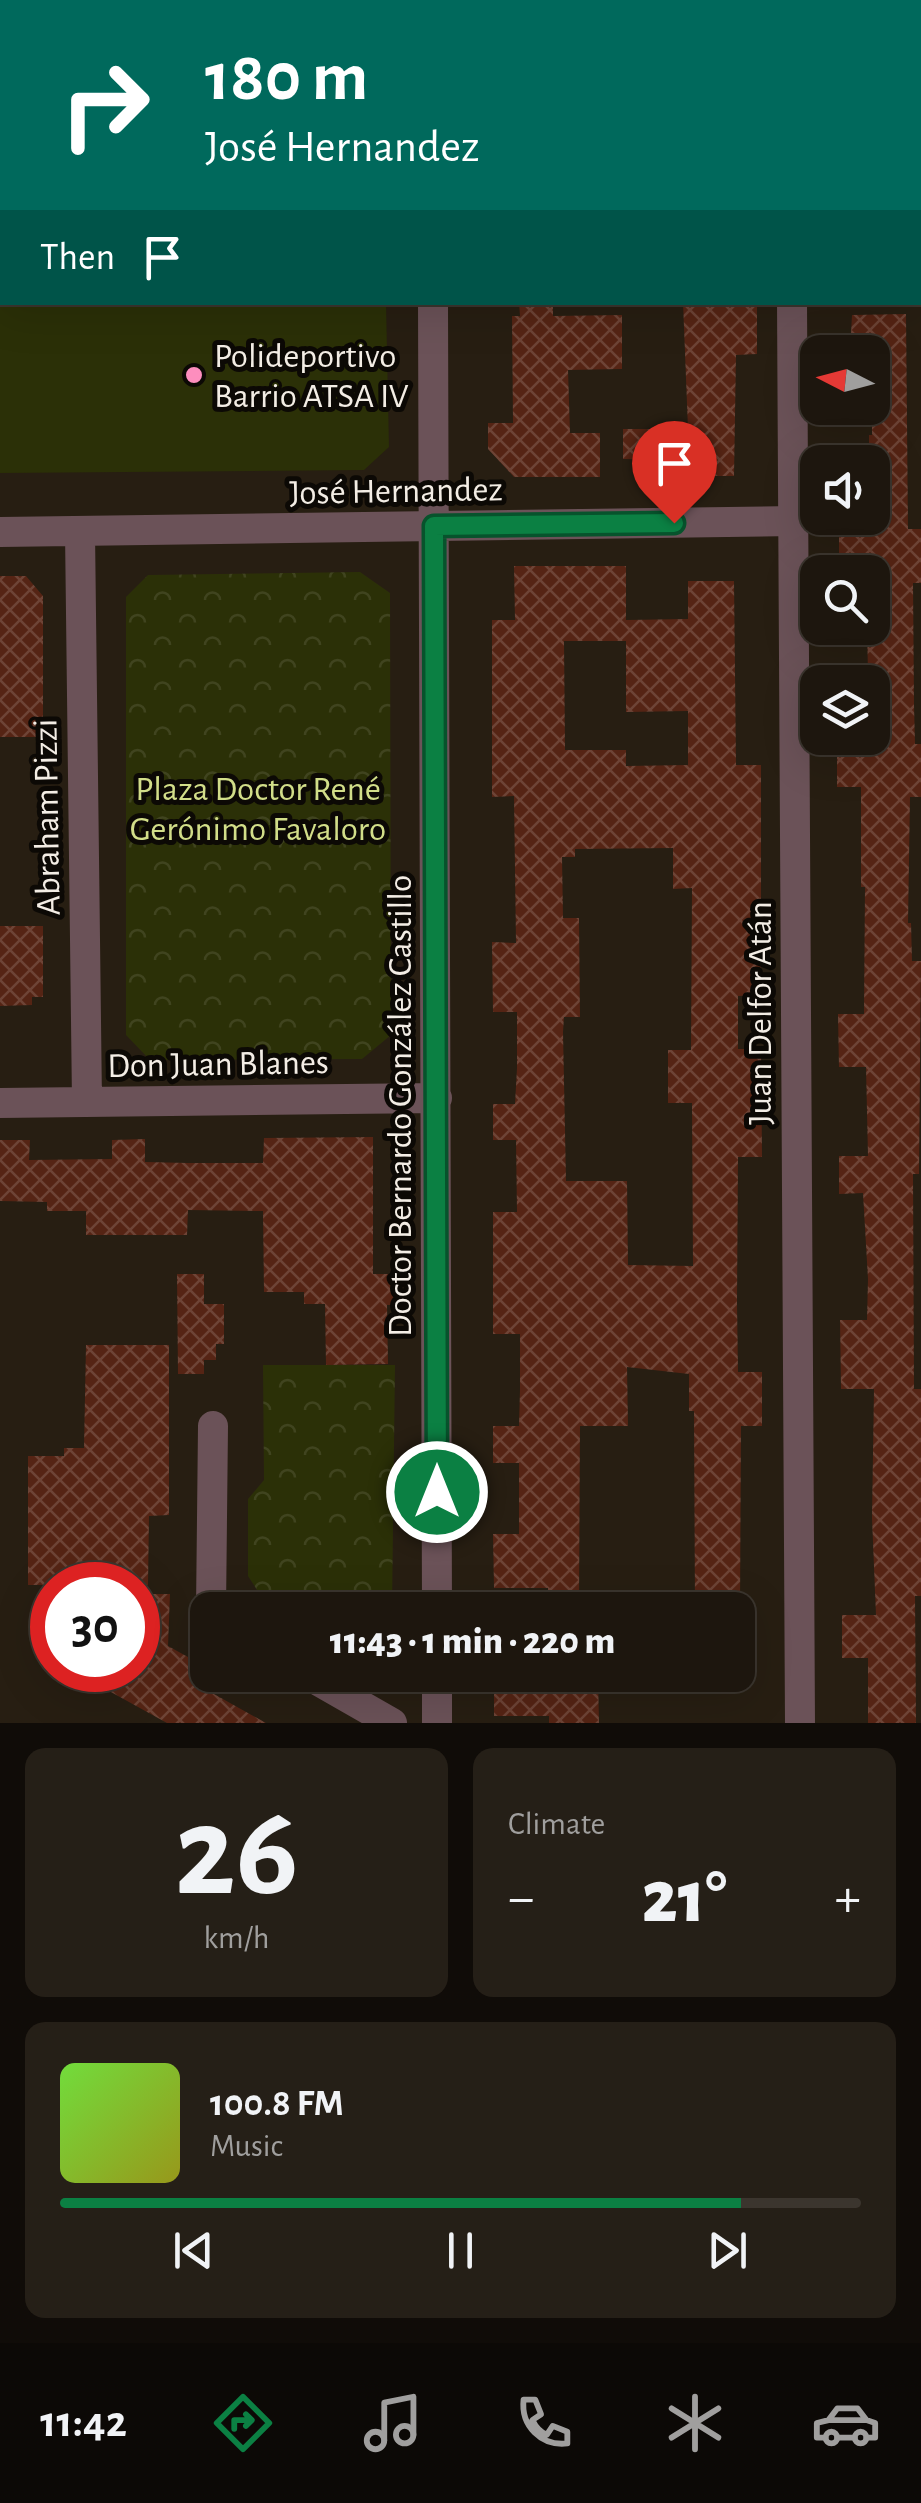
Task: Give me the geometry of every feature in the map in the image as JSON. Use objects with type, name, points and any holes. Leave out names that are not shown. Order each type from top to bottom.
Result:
[{"type":"street","name":"Doctor Bernardo González Castillo","points":[[433,305],[437,1592]]},
{"type":"street","name":"Juan Delfor Atán","points":[[792,305],[800,1723]]},
{"type":"street","name":"José Hernandez","points":[[0,532],[794,521]]},
{"type":"street","name":"Abraham Pizzi","points":[[80,532],[87,1102]]},
{"type":"street","name":"Don Juan Blanes","points":[[0,1103],[437,1098]]},
{"type":"street","points":[[211,1592],[213,1426]]},
{"type":"street","points":[[338,1692],[392,1723]]},
{"type":"street","points":[[437,1692],[437,1723]]},
{"type":"green space","name":"Polideportivo Barrio ATSA IV","points":[[0,305],[386,305],[389,447],[364,470],[0,473]]},
{"type":"green space","name":"Plaza Doctor René Gerónimo Favaloro","points":[[360,572],[390,593],[391,1035],[362,1059],[150,1060],[126,1035],[126,597],[148,575]]},
{"type":"green space","points":[[263,1365],[395,1365],[392,1592],[258,1592],[248,1576],[248,1499],[264,1480]]},
{"type":"building","points":[[519,305],[553,305],[553,316],[622,315],[622,369],[568,370],[570,433],[600,433],[600,477],[514,477],[488,449],[488,423],[513,423],[512,316],[520,316]]},
{"type":"building","points":[[683,305],[757,305],[757,354],[736,355],[734,476],[704,476],[705,461],[623,459],[623,429],[688,429]]},
{"type":"building","points":[[906,314],[908,529],[921,529],[921,583],[913,583],[915,744],[921,744],[921,797],[910,797],[908,923],[912,961],[921,961],[919,1174],[913,1174],[914,1389],[921,1389],[921,1596],[915,1596],[916,1723],[868,1723],[868,1658],[842,1658],[842,1615],[876,1615],[872,1518],[874,1389],[841,1389],[840,1320],[867,1320],[868,1279],[863,1193],[839,1194],[839,1156],[868,1156],[866,1067],[839,1067],[838,1014],[864,1014],[865,887],[861,887],[861,787],[837,787],[837,755],[890,755],[890,665],[868,665],[867,645],[890,645],[890,555],[839,555],[839,535],[890,535],[890,445],[869,445],[869,435],[872,425],[890,425],[890,335],[851,335],[852,315]]},
{"type":"building","points":[[514,566],[626,566],[626,620],[688,619],[688,581],[734,581],[736,765],[761,765],[761,995],[738,996],[738,1049],[761,1049],[762,1157],[738,1157],[737,1303],[738,1372],[762,1372],[762,1426],[741,1426],[740,1592],[695,1592],[694,1411],[689,1411],[689,1374],[627,1367],[628,1426],[580,1426],[579,1592],[494,1588],[493,1534],[519,1534],[519,1463],[493,1463],[493,1426],[519,1426],[520,1334],[493,1334],[493,1212],[517,1212],[516,1140],[493,1140],[493,1104],[515,1104],[517,1012],[493,1012],[492,942],[516,943],[514,796],[492,797],[492,620],[515,620]],"holes":[[[564,641],[626,641],[626,712],[688,711],[688,765],[626,766],[626,750],[565,750]],[[673,848],[673,889],[692,888],[691,1050],[668,1050],[668,1103],[692,1103],[693,1266],[628,1265],[627,1181],[566,1181],[563,1032],[564,1017],[580,1017],[579,918],[563,918],[562,857],[575,857],[575,849]]]},
{"type":"building","points":[[0,576],[26,576],[43,596],[43,737],[0,737]]},
{"type":"building","points":[[0,926],[43,926],[43,997],[32,997],[32,1005],[0,1006]]},
{"type":"building","points":[[373,1137],[373,1274],[396,1274],[396,1305],[387,1305],[388,1364],[326,1365],[325,1304],[304,1304],[304,1292],[264,1292],[263,1211],[188,1210],[187,1235],[86,1235],[86,1211],[47,1211],[47,1202],[0,1201],[0,1140],[30,1140],[29,1160],[112,1159],[112,1140],[145,1139],[145,1162],[263,1163],[264,1138]]},
{"type":"building","points":[[177,1274],[204,1274],[204,1304],[224,1304],[224,1344],[216,1344],[216,1360],[204,1360],[204,1374],[178,1374]]},
{"type":"building","points":[[86,1345],[169,1345],[169,1515],[149,1516],[148,1562],[30,1562],[28,1585],[28,1456],[64,1456],[64,1448],[84,1448]]},
{"type":"building","points":[[160,1594],[170,1594],[168,1646],[190,1658],[190,1692],[210,1692],[266,1723],[167,1723],[111,1692],[160,1692]]},
{"type":"building","points":[[494,1692],[598,1692],[599,1723],[549,1723],[549,1716],[494,1716]]},
{"type":"place","name":"Polideportivo Barrio ATSA IV","points":[[194,375]]},
{"type":"route","points":[[437,1492],[434,526],[674,523]]}]
